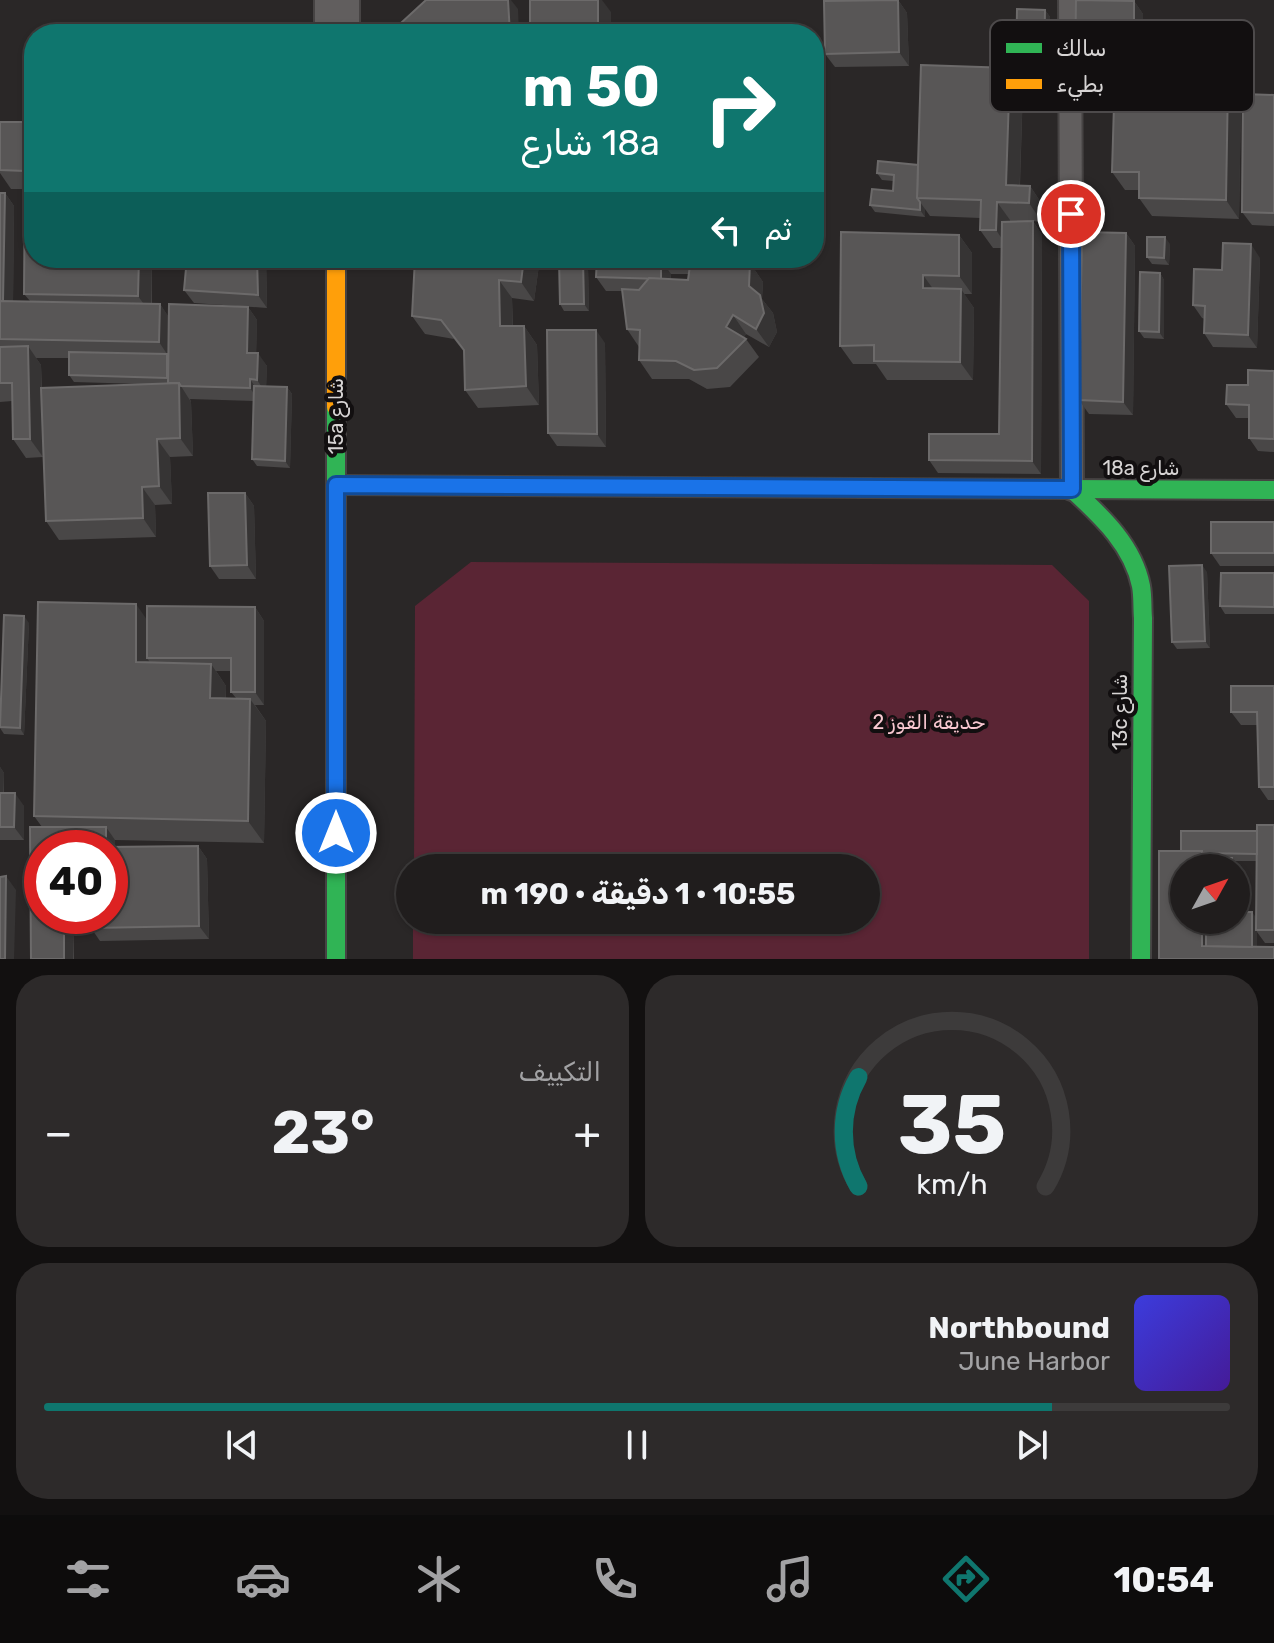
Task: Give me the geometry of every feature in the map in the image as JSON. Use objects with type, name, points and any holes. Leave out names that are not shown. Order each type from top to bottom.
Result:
[{"type":"street","points":[[337,0],[337,24]]},
{"type":"street","name":"15a شارع","points":[[336,268],[336,959]]},
{"type":"street","name":"18a شارع","points":[[336,485],[1274,490]]},
{"type":"street","name":"13c شارع","points":[[1072,489],[1114,530],[1131,557],[1141,587],[1141,959]]},
{"type":"lane","points":[[1070,0],[1070,20]]},
{"type":"lane","points":[[1070,112],[1072,489]]},
{"type":"green space","name":"حديقة القوز 2","points":[[471,562],[1052,565],[1089,601],[1089,959],[413,959],[413,934],[880,934],[880,854],[414,854],[415,606]]},
{"type":"building","points":[[426,0],[508,0],[509,24],[400,24]]},
{"type":"building","points":[[530,0],[598,0],[598,24],[530,24]]},
{"type":"building","points":[[898,0],[899,52],[825,54],[824,1]]},
{"type":"building","points":[[1076,0],[1134,1],[1134,20],[1076,20]]},
{"type":"building","points":[[1017,9],[1045,10],[1045,20],[1017,20]]},
{"type":"building","points":[[921,65],[990,67],[990,112],[1008,112],[1006,185],[1030,186],[1029,203],[997,202],[996,230],[980,230],[981,200],[917,198]]},
{"type":"building","points":[[1254,94],[1274,95],[1274,213],[1242,212],[1243,112],[1254,112]]},
{"type":"building","points":[[1114,112],[1227,112],[1226,200],[1139,198],[1139,172],[1112,172]]},
{"type":"building","points":[[0,122],[24,122],[24,171],[0,170]]},
{"type":"building","points":[[878,161],[918,165],[917,198],[920,210],[870,205],[872,189],[893,191],[894,175],[877,173]]},
{"type":"building","points":[[0,193],[5,193],[3,301],[0,301]]},
{"type":"building","points":[[1033,221],[1032,461],[929,460],[929,434],[999,434],[1002,222]]},
{"type":"building","points":[[841,232],[959,235],[959,276],[923,275],[923,288],[961,289],[960,362],[874,361],[874,345],[840,346]]},
{"type":"building","points":[[1082,232],[1126,233],[1123,402],[1079,400]]},
{"type":"building","points":[[1147,237],[1165,237],[1164,258],[1147,257]]},
{"type":"building","points":[[1223,243],[1251,244],[1248,335],[1204,333],[1205,306],[1193,305],[1194,269],[1222,270]]},
{"type":"building","points":[[24,268],[139,268],[138,296],[24,294]]},
{"type":"building","points":[[186,268],[257,268],[258,295],[184,290]]},
{"type":"building","points":[[414,268],[523,268],[521,282],[499,280],[500,326],[524,326],[526,386],[465,390],[464,350],[441,320],[412,316]]},
{"type":"building","points":[[559,268],[583,268],[584,304],[560,304]]},
{"type":"building","points":[[596,268],[661,268],[661,279],[596,277]]},
{"type":"building","points":[[690,268],[750,268],[749,286],[760,295],[764,313],[756,329],[733,315],[726,327],[746,339],[717,368],[694,370],[676,361],[639,360],[640,330],[627,329],[622,289],[639,290],[649,278],[688,280]]},
{"type":"building","points":[[1140,272],[1160,273],[1159,332],[1139,331]]},
{"type":"building","points":[[0,301],[160,304],[159,342],[0,339]]},
{"type":"building","points":[[169,304],[248,307],[247,353],[258,353],[257,380],[250,379],[250,388],[168,383]]},
{"type":"building","points":[[547,330],[596,330],[597,434],[548,433]]},
{"type":"building","points":[[28,346],[30,439],[13,439],[12,383],[0,383],[0,347]]},
{"type":"building","points":[[69,352],[167,354],[167,378],[69,375]]},
{"type":"building","points":[[1248,370],[1274,371],[1274,439],[1249,438],[1249,405],[1226,404],[1227,385],[1248,385]]},
{"type":"building","points":[[179,383],[180,438],[157,439],[159,486],[142,487],[143,518],[46,521],[41,388]]},
{"type":"building","points":[[254,386],[287,387],[285,461],[252,459]]},
{"type":"building","points":[[208,493],[245,493],[247,565],[210,566]]},
{"type":"building","points":[[1211,522],[1274,522],[1274,553],[1211,553]]},
{"type":"building","points":[[1202,565],[1205,641],[1172,642],[1169,566]]},
{"type":"building","points":[[1221,573],[1274,573],[1274,607],[1220,606]]},
{"type":"building","points":[[38,602],[136,604],[136,662],[211,664],[210,698],[250,699],[248,821],[34,816]]},
{"type":"building","points":[[147,606],[255,607],[255,692],[231,692],[231,658],[147,658]]},
{"type":"building","points":[[4,615],[24,616],[20,728],[0,727]]},
{"type":"building","points":[[1231,686],[1274,686],[1274,787],[1259,787],[1257,712],[1231,712]]},
{"type":"building","points":[[0,793],[15,793],[14,827],[0,827]]},
{"type":"building","points":[[1257,825],[1274,825],[1274,930],[1256,930]]},
{"type":"building","points":[[30,827],[106,827],[106,830],[30,830]]},
{"type":"building","points":[[1181,831],[1257,831],[1257,854],[1181,851]]},
{"type":"building","points":[[198,846],[199,926],[128,927],[128,847]]},
{"type":"building","points":[[1159,851],[1202,851],[1202,854],[1170,854],[1170,934],[1202,934],[1202,946],[1274,947],[1274,959],[1159,959]]},
{"type":"building","points":[[6,876],[5,959],[0,959],[0,877]]},
{"type":"building","points":[[1252,912],[1252,947],[1206,946],[1206,934],[1250,934]]},
{"type":"building","points":[[31,934],[64,934],[64,959],[31,959]]},
{"type":"traffic: fast","points":[[336,407],[336,959]]},
{"type":"traffic: fast","points":[[660,487],[1274,490]]},
{"type":"traffic: fast","points":[[1072,489],[1123,544],[1137,571],[1142,590],[1141,959]]},
{"type":"traffic: slow","points":[[336,268],[336,407]]},
{"type":"traffic: slow","points":[[336,485],[660,487]]},
{"type":"route","points":[[336,833],[336,485],[1072,489],[1071,214]]}]
